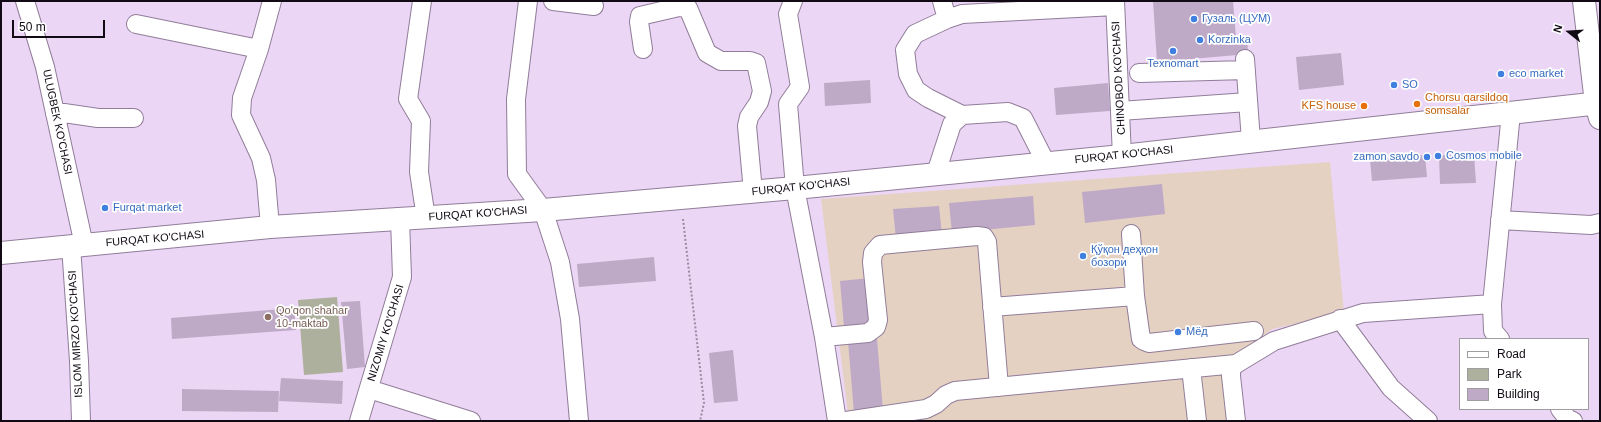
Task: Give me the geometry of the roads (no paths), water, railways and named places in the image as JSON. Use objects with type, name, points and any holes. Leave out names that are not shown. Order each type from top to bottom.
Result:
[{"type":"main road","points":[[1584,1],[1599,108]]},
{"type":"main road","name":"FURQAT KO'CHASI","points":[[1,253],[270,227],[543,210],[753,192],[1122,156],[1511,113],[1599,108]]},
{"type":"street","name":"ULUGBEK KO'CHASI","points":[[26,1],[45,67],[55,114],[77,246]]},
{"type":"street","points":[[270,227],[266,180],[261,158],[248,134],[241,115],[242,98],[259,49],[272,1]]},
{"type":"street","points":[[422,1],[408,99],[421,121],[419,172],[426,218]]},
{"type":"street","points":[[528,1],[516,99],[516,174],[543,210],[560,262],[570,319],[579,421]]},
{"type":"street","points":[[553,1],[594,6]]},
{"type":"street","points":[[794,1],[788,14],[800,87],[788,104],[795,188],[824,337],[837,421]]},
{"type":"street","points":[[942,1],[947,18]]},
{"type":"street","points":[[1046,163],[1023,118],[1008,112],[962,115],[928,98],[916,90],[908,74],[905,50],[915,34],[947,18],[962,14],[1115,4]]},
{"type":"street","name":"CHINOBOD KO'CHASI","points":[[1115,4],[1122,156]]},
{"type":"street","points":[[643,49],[639,22],[640,16],[679,7],[688,8],[707,53],[721,61],[750,61],[756,63],[762,91],[759,102],[749,117],[747,126],[753,192]]},
{"type":"street","points":[[136,24],[259,49]]},
{"type":"street","points":[[1139,73],[1245,64],[1251,141]]},
{"type":"street","points":[[1120,111],[1248,102]]},
{"type":"street","points":[[55,114],[64,113],[98,118],[134,118]]},
{"type":"street","points":[[1499,338],[1493,331],[1492,304],[1511,113]]},
{"type":"street","points":[[936,173],[952,124],[962,115]]},
{"type":"street","name":"NIZOMIY KO'CHASI","points":[[359,421],[402,277],[400,220]]},
{"type":"street","points":[[1500,220],[1591,225],[1600,223]]},
{"type":"street","points":[[1131,234],[1135,296],[1141,339],[1149,343],[1254,331]]},
{"type":"street","points":[[824,337],[868,333],[876,327],[878,320],[872,262],[873,253],[880,245],[977,236],[984,237],[987,242],[999,386]]},
{"type":"street","name":"ISLOM MIRZO KO'CHASI","points":[[77,246],[74,288],[81,421]]},
{"type":"street","points":[[992,307],[1135,296]]},
{"type":"street","points":[[1236,421],[1231,376],[1232,369],[1236,364],[1274,341],[1363,313],[1492,304]]},
{"type":"street","points":[[1340,320],[1391,388],[1428,421]]},
{"type":"street","points":[[846,421],[898,417],[926,409],[955,391],[1236,364]]},
{"type":"street","points":[[1191,368],[1197,421]]},
{"type":"street","points":[[369,389],[471,421]]},
{"type":"place","name":"Гузаль (ЦУМ)","points":[[1194,19]]},
{"type":"place","name":"Korzinka","points":[[1200,40]]},
{"type":"place","name":"Texnomart","points":[[1173,51]]},
{"type":"place","name":"eco market","points":[[1501,74]]},
{"type":"place","name":"SO","points":[[1394,85]]},
{"type":"place","name":"Chorsu qarsildoq somsalar","points":[[1417,104]]},
{"type":"place","name":"KFS house","points":[[1364,106]]},
{"type":"place","name":"Cosmos mobile","points":[[1438,156]]},
{"type":"place","name":"zamon savdo","points":[[1427,157]]},
{"type":"place","name":"Furqat market","points":[[105,208]]},
{"type":"place","name":"Қўқон деҳқон бозори","points":[[1083,256]]},
{"type":"place","name":"Qo'qon shahar 10-maktab","points":[[268,317]]},
{"type":"place","name":"Мёд","points":[[1178,332]]}]
